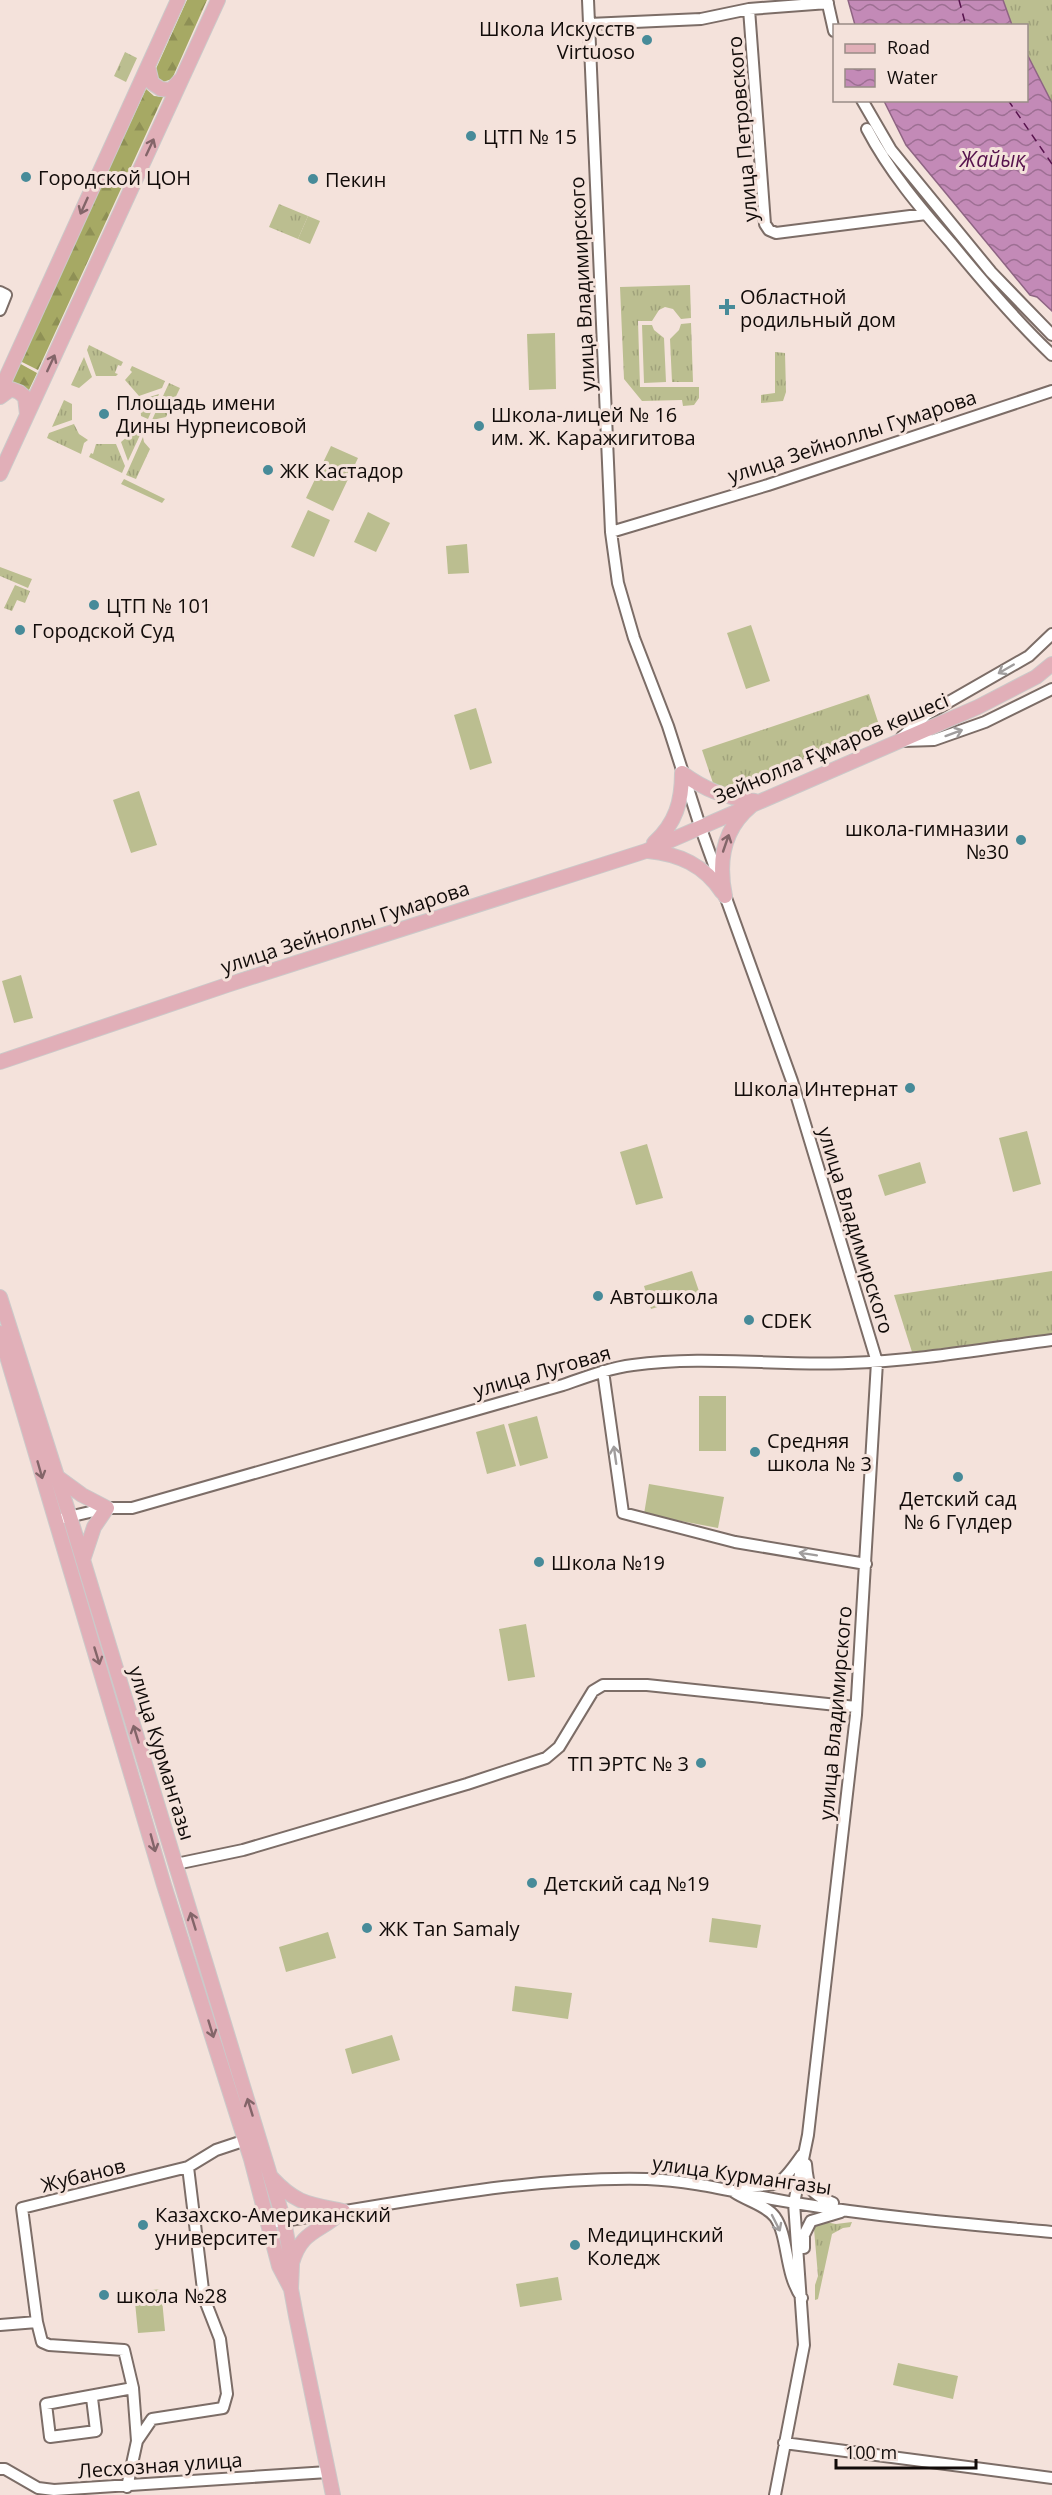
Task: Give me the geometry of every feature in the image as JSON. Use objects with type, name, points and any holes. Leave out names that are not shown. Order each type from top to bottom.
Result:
[{"type":"main road","points":[[2,382],[178,0]]},
{"type":"main road","points":[[0,474],[218,0]]},
{"type":"main road","points":[[148,66],[152,83],[161,89],[171,90],[182,78]]},
{"type":"main road","points":[[0,397],[11,389],[19,392],[25,397],[27,403],[27,416]]},
{"type":"main road","name":"Зейнолла Ғұмаров көшесі","points":[[700,826],[978,707],[1036,677],[1052,664]]},
{"type":"main road","points":[[682,773],[719,795],[757,801]]},
{"type":"main road","points":[[646,850],[664,834],[676,815],[682,794],[682,773]]},
{"type":"main road","points":[[725,896],[721,868],[726,840],[739,818],[757,801]]},
{"type":"main road","name":"улица Зейноллы Гумарова","points":[[0,1062],[237,982],[646,850],[700,826]]},
{"type":"main road","points":[[646,850],[670,853],[692,863],[716,883],[725,896]]},
{"type":"main road","name":"улица Курмангазы","points":[[0,1297],[10,1346],[35,1427],[55,1520],[164,1886],[246,2141],[279,2265],[291,2289]]},
{"type":"main road","name":"улица Курмангазы","points":[[0,1333],[10,1346]]},
{"type":"main road","name":"улица Курмангазы","points":[[35,1427],[57,1476],[70,1517],[284,2221],[292,2265],[291,2289],[333,2495]]},
{"type":"main road","points":[[57,1476],[82,1495],[107,1508],[94,1527],[83,1560]]},
{"type":"main road","points":[[269,2176],[288,2194],[303,2203],[342,2211]]},
{"type":"main road","points":[[292,2265],[296,2251],[304,2237],[323,2228],[342,2211]]},
{"type":"street","name":"улица Владимирского","points":[[588,0],[611,532],[618,583],[634,638],[668,726],[700,826],[792,1081],[877,1362],[856,1707],[830,1954],[805,2150],[794,2203],[804,2345],[775,2495]]},
{"type":"street","points":[[589,24],[701,20],[749,9],[827,2],[833,27]]},
{"type":"street","name":"улица Петровского","points":[[749,9],[765,224],[769,230],[776,232],[926,214]]},
{"type":"street","points":[[863,102],[891,150],[991,272],[1052,335]]},
{"type":"street","points":[[867,129],[879,153],[926,214],[1017,322],[1052,355]]},
{"type":"street","points":[[0,292],[6,295],[0,310]]},
{"type":"street","name":"улица Зейноллы Гумарова","points":[[611,532],[664,518],[1052,391]]},
{"type":"street","points":[[897,742],[926,715],[1029,656],[1052,634]]},
{"type":"street","points":[[897,742],[934,740],[985,722],[1052,689]]},
{"type":"street","name":"улица Луговая","points":[[55,1520],[107,1508],[132,1508],[603,1371],[634,1364],[741,1360],[844,1364],[1052,1340]]},
{"type":"street","points":[[603,1371],[623,1513],[735,1542],[866,1564]]},
{"type":"street","points":[[176,1864],[243,1850],[467,1784],[546,1758],[559,1747],[593,1691],[603,1685],[646,1685],[856,1707]]},
{"type":"street","name":"Жубанов","points":[[36,2322],[22,2208],[188,2167],[216,2150],[259,2135]]},
{"type":"street","points":[[730,2189],[775,2186],[786,2178],[805,2150]]},
{"type":"street","points":[[805,2150],[808,2184],[816,2197],[850,2210]]},
{"type":"street","points":[[137,2441],[152,2419],[223,2408],[227,2394],[220,2339],[204,2298],[188,2167]]},
{"type":"street","name":"улица Курмангазы","points":[[269,2223],[508,2187],[579,2181],[648,2179],[730,2189],[794,2203],[1052,2232]]},
{"type":"street","points":[[730,2189],[743,2199],[766,2209],[775,2218],[793,2285],[802,2298]]},
{"type":"street","points":[[802,2298],[806,2284],[804,2235],[811,2221],[850,2210]]},
{"type":"street","points":[[0,2325],[36,2322],[42,2342],[124,2350],[133,2388],[137,2441],[127,2487]]},
{"type":"street","points":[[92,2398],[96,2431],[50,2438],[46,2404],[92,2398],[133,2388]]},
{"type":"street","points":[[784,2444],[1052,2478]]},
{"type":"street","name":"Лесхозная улица","points":[[0,2469],[5,2469],[36,2491],[127,2487],[328,2472]]},
{"type":"green space","points":[[187,0],[207,0],[172,79],[163,82],[156,76],[155,71]]},
{"type":"green space","points":[[1003,0],[1052,0],[1052,103],[1028,56],[1028,24],[1012,24]]},
{"type":"green space","points":[[125,52],[137,58],[126,82],[114,76]]},
{"type":"green space","points":[[146,89],[154,96],[163,97],[38,370],[20,361]]},
{"type":"green space","points":[[279,204],[308,216],[298,239],[269,227]]},
{"type":"green space","points":[[308,216],[320,221],[310,244],[298,239]]},
{"type":"green space","points":[[690,285],[691,318],[681,319],[673,309],[665,307],[659,310],[652,321],[638,321],[640,387],[699,387],[699,398],[694,405],[683,406],[682,400],[642,401],[624,379],[620,287]]},
{"type":"green space","points":[[691,323],[693,382],[672,382],[670,339],[679,330],[681,324]]},
{"type":"green space","points":[[642,325],[652,325],[654,330],[664,338],[666,382],[644,383]]},
{"type":"green space","points":[[555,333],[556,389],[529,390],[527,334]]},
{"type":"green space","points":[[89,345],[123,362],[121,366],[118,365],[116,376],[96,376],[87,350]]},
{"type":"green space","points":[[775,352],[785,353],[786,392],[783,401],[761,403],[761,395],[775,393]]},
{"type":"green space","points":[[84,357],[92,377],[79,388],[71,385]]},
{"type":"green space","points":[[19,363],[37,373],[28,392],[21,385],[9,384]]},
{"type":"green space","points":[[132,366],[165,381],[162,388],[139,396],[125,380],[132,372],[130,370]]},
{"type":"green space","points":[[169,383],[180,388],[166,417],[152,420]]},
{"type":"green space","points":[[159,394],[148,419],[141,416],[140,400]]},
{"type":"green space","points":[[64,400],[72,404],[72,420],[52,427]]},
{"type":"green space","points":[[74,424],[79,434],[88,440],[84,443],[81,454],[47,438],[49,433]]},
{"type":"green space","points":[[133,432],[140,435],[128,461],[121,442]]},
{"type":"green space","points":[[143,437],[150,449],[136,479],[126,475]]},
{"type":"green space","points":[[96,444],[116,444],[125,466],[122,473],[89,457],[91,453],[93,454]]},
{"type":"green space","points":[[331,446],[358,458],[333,511],[306,498]]},
{"type":"green space","points":[[124,479],[165,499],[162,503],[121,484]]},
{"type":"green space","points":[[308,510],[330,520],[314,557],[291,547]]},
{"type":"green space","points":[[368,512],[390,523],[376,552],[354,542]]},
{"type":"green space","points":[[467,544],[469,573],[448,574],[446,546]]},
{"type":"green space","points":[[0,567],[32,579],[28,588],[0,576]]},
{"type":"green space","points":[[15,585],[30,591],[25,603],[17,600],[12,611],[4,608]]},
{"type":"green space","points":[[751,625],[770,681],[746,689],[727,633]]},
{"type":"green space","points":[[869,694],[880,728],[734,788],[714,786],[702,750]]},
{"type":"green space","points":[[476,708],[492,763],[470,770],[454,715]]},
{"type":"green space","points":[[139,791],[157,845],[131,853],[113,800]]},
{"type":"green space","points":[[21,975],[33,1018],[14,1023],[2,981]]},
{"type":"green space","points":[[1027,1131],[1041,1184],[1013,1192],[999,1138]]},
{"type":"green space","points":[[647,1144],[663,1198],[636,1205],[620,1152]]},
{"type":"green space","points":[[920,1162],[926,1183],[885,1196],[878,1175]]},
{"type":"green space","points":[[692,1271],[700,1294],[651,1309],[644,1286]]},
{"type":"green space","points":[[1052,1271],[1052,1335],[912,1352],[894,1295]]},
{"type":"green space","points":[[699,1396],[726,1396],[726,1451],[699,1451]]},
{"type":"green space","points":[[537,1416],[548,1458],[520,1466],[508,1424]]},
{"type":"green space","points":[[504,1424],[516,1466],[487,1474],[476,1432]]},
{"type":"green space","points":[[649,1484],[724,1497],[718,1528],[644,1514]]},
{"type":"green space","points":[[526,1624],[535,1677],[508,1681],[499,1629]]},
{"type":"green space","points":[[712,1918],[761,1925],[757,1948],[709,1942]]},
{"type":"green space","points":[[328,1932],[336,1958],[286,1972],[279,1947]]},
{"type":"green space","points":[[515,1986],[572,1993],[568,2019],[512,2011]]},
{"type":"green space","points":[[392,2035],[400,2060],[352,2074],[345,2049]]},
{"type":"green space","points":[[825,2222],[836,2224],[852,2222],[850,2227],[832,2234],[818,2299],[815,2300],[815,2285],[818,2276],[814,2229],[816,2225]]},
{"type":"green space","points":[[558,2277],[562,2300],[520,2307],[516,2284]]},
{"type":"green space","points":[[161,2289],[165,2331],[138,2333],[134,2292]]},
{"type":"green space","points":[[898,2363],[958,2376],[953,2399],[893,2385]]},
{"type":"water","points":[[848,0],[1003,0],[1012,24],[855,24]]},
{"type":"water","name":"Жайық","points":[[1028,56],[1052,103],[1052,311],[1037,297],[1030,295],[906,145],[884,102],[1028,102]]},
{"type":"ferry route","points":[[959,0],[965,24]]},
{"type":"ferry route","points":[[1009,102],[1052,164]]},
{"type":"place","name":"Школа Искусств Virtuoso","points":[[647,40]]},
{"type":"place","name":"ЦТП № 15","points":[[471,136]]},
{"type":"place","name":"Городской ЦОН","points":[[26,177]]},
{"type":"place","name":"Пекин","points":[[313,179]]},
{"type":"place","name":"Областной родильный дом","points":[[727,307]]},
{"type":"place","name":"Площадь имени Дины Нурпеисовой","points":[[104,414]]},
{"type":"place","name":"Школа-лицей № 16 им. Ж. Каражигитова","points":[[479,426]]},
{"type":"place","name":"ЖК Кастадор","points":[[268,470]]},
{"type":"place","name":"ЦТП № 101","points":[[94,605]]},
{"type":"place","name":"Городской Суд","points":[[20,630]]},
{"type":"place","name":"школа-гимназии №30","points":[[1021,840]]},
{"type":"place","name":"Школа Интернат","points":[[910,1088]]},
{"type":"place","name":"Автошкола","points":[[598,1296]]},
{"type":"place","name":"CDEK","points":[[749,1320]]},
{"type":"place","name":"Средняя школа № 3","points":[[755,1452]]},
{"type":"place","name":"Детский сад № 6 Гүлдер","points":[[958,1477]]},
{"type":"place","name":"Школа №19","points":[[539,1562]]},
{"type":"place","name":"ТП ЭРТС № 3","points":[[701,1763]]},
{"type":"place","name":"Детский сад №19","points":[[532,1883]]},
{"type":"place","name":"ЖК Tan Samaly","points":[[367,1928]]},
{"type":"place","name":"Казахско-Американский университет","points":[[143,2225]]},
{"type":"place","name":"Медицинский Коледж","points":[[575,2245]]},
{"type":"place","name":"школа №28","points":[[104,2295]]}]
